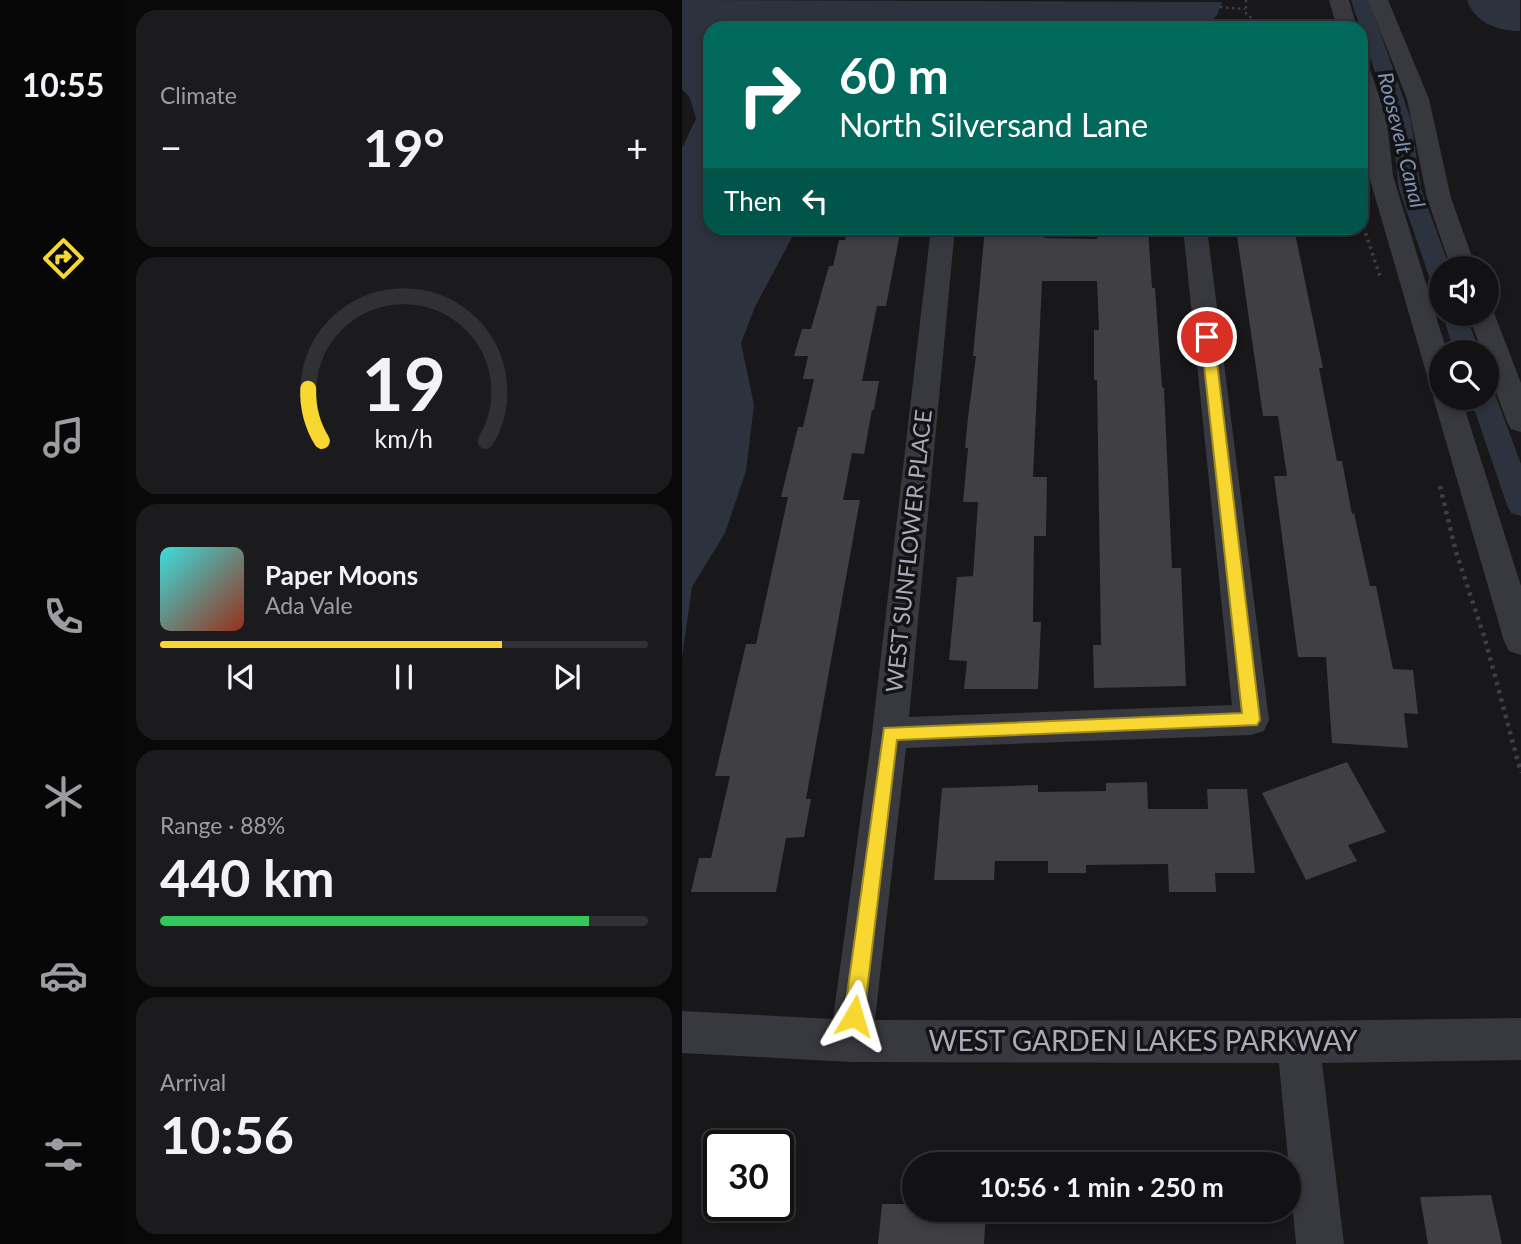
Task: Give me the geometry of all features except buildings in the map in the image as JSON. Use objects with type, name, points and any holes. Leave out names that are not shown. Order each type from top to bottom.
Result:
[{"type":"street","points":[[1339,0],[1345,21]]},
{"type":"street","points":[[1378,0],[1418,99],[1439,198],[1460,256]]},
{"type":"street","points":[[1368,94],[1376,120],[1381,176],[1430,340]]},
{"type":"street","name":"WEST SUNFLOWER PLACE","points":[[851,1041],[890,733],[942,235]]},
{"type":"street","points":[[890,733],[1251,720],[1196,235]]},
{"type":"street","points":[[1486,326],[1520,422]]},
{"type":"street","points":[[1451,410],[1520,641]]},
{"type":"street","name":"WEST GARDEN LAKES PARKWAY","points":[[682,1032],[851,1041],[1298,1042],[1520,1039]]},
{"type":"street","points":[[1298,1042],[1320,1244]]},
{"type":"path","points":[[1246,0],[1244,9],[1254,21]]},
{"type":"path","points":[[1220,7],[1244,9]]},
{"type":"path","points":[[1247,21],[1250,18]]},
{"type":"path","points":[[1365,235],[1384,288]]},
{"type":"path","points":[[1439,479],[1456,552],[1485,639],[1520,773]]},
{"type":"shaded area","points":[[682,0],[1222,2],[1211,21],[703,21],[703,235],[793,235],[755,307],[741,343],[754,405],[746,471],[725,533],[692,587],[682,658],[682,148],[696,119],[690,98],[682,89]]},
{"type":"shaded area","points":[[1467,0],[1520,0],[1520,31],[1496,27],[1481,20]]},
{"type":"waterway","name":"Roosevelt Canal","points":[[1360,0],[1367,21]]},
{"type":"waterway","name":"Roosevelt Canal","points":[[1368,23],[1401,120],[1410,189],[1434,256]]},
{"type":"waterway","name":"Roosevelt Canal","points":[[1458,326],[1463,340]]},
{"type":"waterway","name":"Roosevelt Canal","points":[[1488,410],[1521,505]]},
{"type":"route","points":[[854,1016],[890,733],[1251,720],[1207,337]]}]
